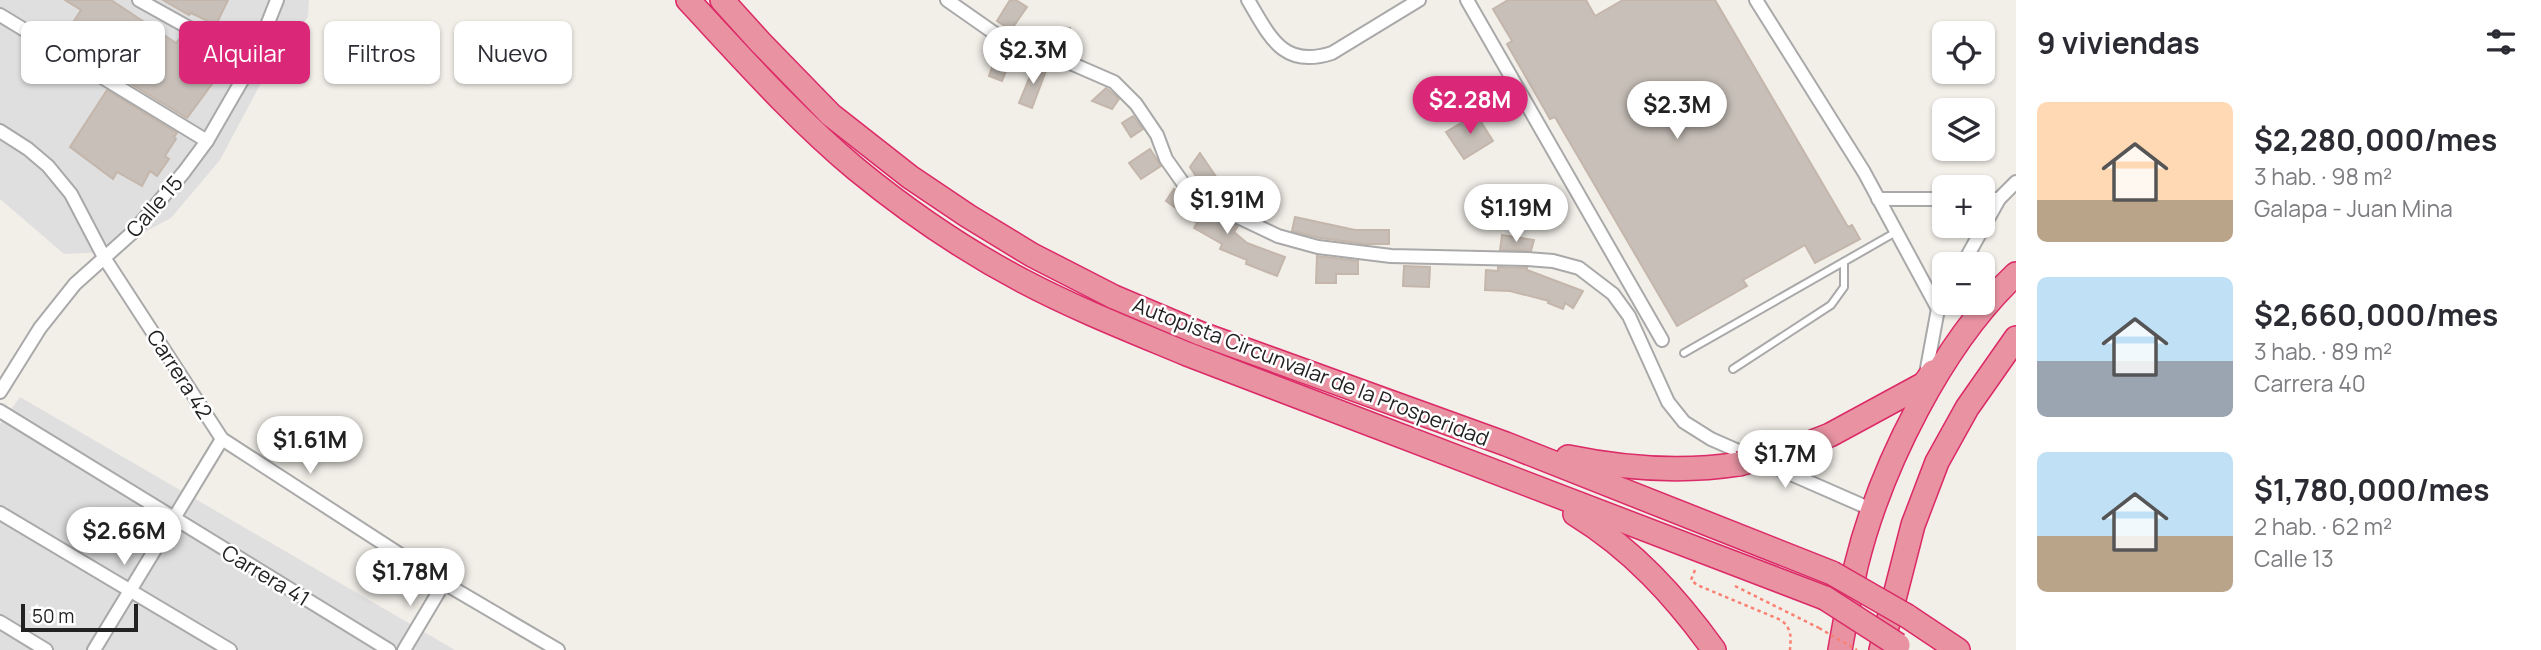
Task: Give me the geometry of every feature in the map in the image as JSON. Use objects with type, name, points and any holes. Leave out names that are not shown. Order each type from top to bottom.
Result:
[{"type":"highway","name":"Autopista Circunvalar de la Prosperidad","points":[[688,0],[816,134],[856,169],[897,201],[1020,279],[1100,318],[1162,344],[1497,475],[1825,598],[1894,648]]},
{"type":"highway","name":"Autopista Circunvalar de la Prosperidad","points":[[722,0],[831,115],[911,177],[1032,255],[1114,296],[1199,333],[1506,444],[1832,573],[1908,615],[1958,650]]},
{"type":"highway","points":[[1506,444],[1608,466],[1666,471],[1739,464],[1789,451],[1830,435],[1924,384],[1968,328],[2016,274]]},
{"type":"highway","points":[[1840,650],[1856,566],[1873,510],[1927,393],[1968,328]]},
{"type":"highway","points":[[1894,648],[1913,525],[1937,462],[1967,408],[2016,338]]},
{"type":"highway","points":[[1497,475],[1550,499],[1609,537],[1644,566],[1684,609],[1714,650]]},
{"type":"street","points":[[139,0],[179,22]]},
{"type":"street","name":"Calle 15","points":[[269,21],[278,0]]},
{"type":"street","points":[[947,0],[1027,52],[1068,62],[1114,82],[1136,104],[1157,135],[1166,159],[1183,183],[1213,205],[1278,236],[1318,247],[1391,256],[1527,259],[1553,261],[1579,268],[1614,294],[1629,316],[1668,402],[1684,422],[1711,439],[1873,510]]},
{"type":"street","points":[[1248,0],[1281,50],[1298,57],[1318,57],[1332,53],[1419,0]]},
{"type":"street","points":[[1467,0],[1662,340]]},
{"type":"street","points":[[1755,0],[1932,290]]},
{"type":"street","points":[[0,15],[207,141]]},
{"type":"street","name":"Calle 15","points":[[0,392],[40,328],[75,284],[105,259],[160,203],[207,141],[240,84]]},
{"type":"street","name":"Carrera 42","points":[[0,131],[28,149],[57,176],[71,194],[105,259],[222,439],[444,583],[558,650]]},
{"type":"street","points":[[1970,252],[1999,199],[2016,182]]},
{"type":"street","points":[[1878,199],[1932,199]]},
{"type":"street","points":[[1924,384],[1939,315]]},
{"type":"street","name":"Carrera 41","points":[[0,411],[390,650]]},
{"type":"street","points":[[94,650],[222,439]]},
{"type":"street","points":[[0,513],[230,650]]},
{"type":"street","points":[[404,650],[444,583]]},
{"type":"street","points":[[0,622],[46,650]]},
{"type":"lane","points":[[1684,353],[1896,232]]},
{"type":"lane","points":[[1733,369],[1831,304],[1844,287],[1844,262]]},
{"type":"path","points":[[1701,569],[1694,570],[1691,574],[1691,580],[1698,585],[1781,620],[1787,625],[1791,633],[1790,650]]},
{"type":"path","points":[[1728,582],[1857,650]]},
{"type":"shaded area","points":[[0,0],[309,0],[308,17],[305,21],[179,21],[179,84],[260,84],[220,160],[171,218],[107,252],[64,254],[0,199]]},
{"type":"shaded area","points":[[20,397],[455,650],[0,650],[0,424]]},
{"type":"building","points":[[65,0],[111,0],[143,21],[74,21],[81,10]]},
{"type":"building","points":[[163,0],[228,0],[218,21],[208,21],[191,13],[189,15]]},
{"type":"building","points":[[1010,0],[1016,0],[1027,7],[1011,30],[997,21]]},
{"type":"building","points":[[1508,0],[1586,0],[1595,16],[1623,0],[1715,0],[1848,227],[1852,225],[1860,239],[1815,263],[1805,245],[1743,280],[1747,286],[1677,326],[1555,117],[1550,119],[1507,44],[1512,41],[1493,9]]},
{"type":"building","points":[[1053,27],[1070,28],[1070,42],[1052,41]]},
{"type":"building","points":[[165,36],[176,43],[179,39],[179,84],[212,84],[187,118],[131,84],[165,84]]},
{"type":"building","points":[[998,51],[1012,56],[1002,81],[989,76]]},
{"type":"building","points":[[1035,64],[1047,68],[1032,108],[1019,103]]},
{"type":"building","points":[[1106,88],[1119,99],[1112,109],[1092,101]]},
{"type":"building","points":[[107,90],[177,133],[165,156],[169,159],[157,176],[150,171],[142,186],[117,172],[113,179],[70,147]]},
{"type":"building","points":[[1476,114],[1493,141],[1464,159],[1446,132]]},
{"type":"building","points":[[1133,116],[1143,129],[1131,137],[1122,123]]},
{"type":"building","points":[[1150,149],[1161,166],[1141,179],[1129,163]]},
{"type":"building","points":[[1200,153],[1221,184],[1225,179],[1255,203],[1248,212],[1203,187],[1190,167]]},
{"type":"building","points":[[1174,189],[1231,229],[1225,220],[1238,226],[1234,232],[1247,243],[1285,257],[1277,276],[1246,264],[1247,260],[1220,249],[1222,244],[1194,228],[1197,223],[1166,201]]},
{"type":"building","points":[[1295,217],[1355,230],[1389,230],[1389,244],[1320,238],[1292,231]]},
{"type":"building","points":[[1502,235],[1534,240],[1531,251],[1500,250]]},
{"type":"building","points":[[1317,256],[1358,261],[1358,274],[1336,274],[1336,283],[1316,283]]},
{"type":"building","points":[[1404,266],[1430,267],[1429,287],[1403,286]]},
{"type":"building","points":[[1498,267],[1527,268],[1583,291],[1573,308],[1565,303],[1563,309],[1548,303],[1549,301],[1510,291],[1485,290],[1486,270],[1498,271]]}]
